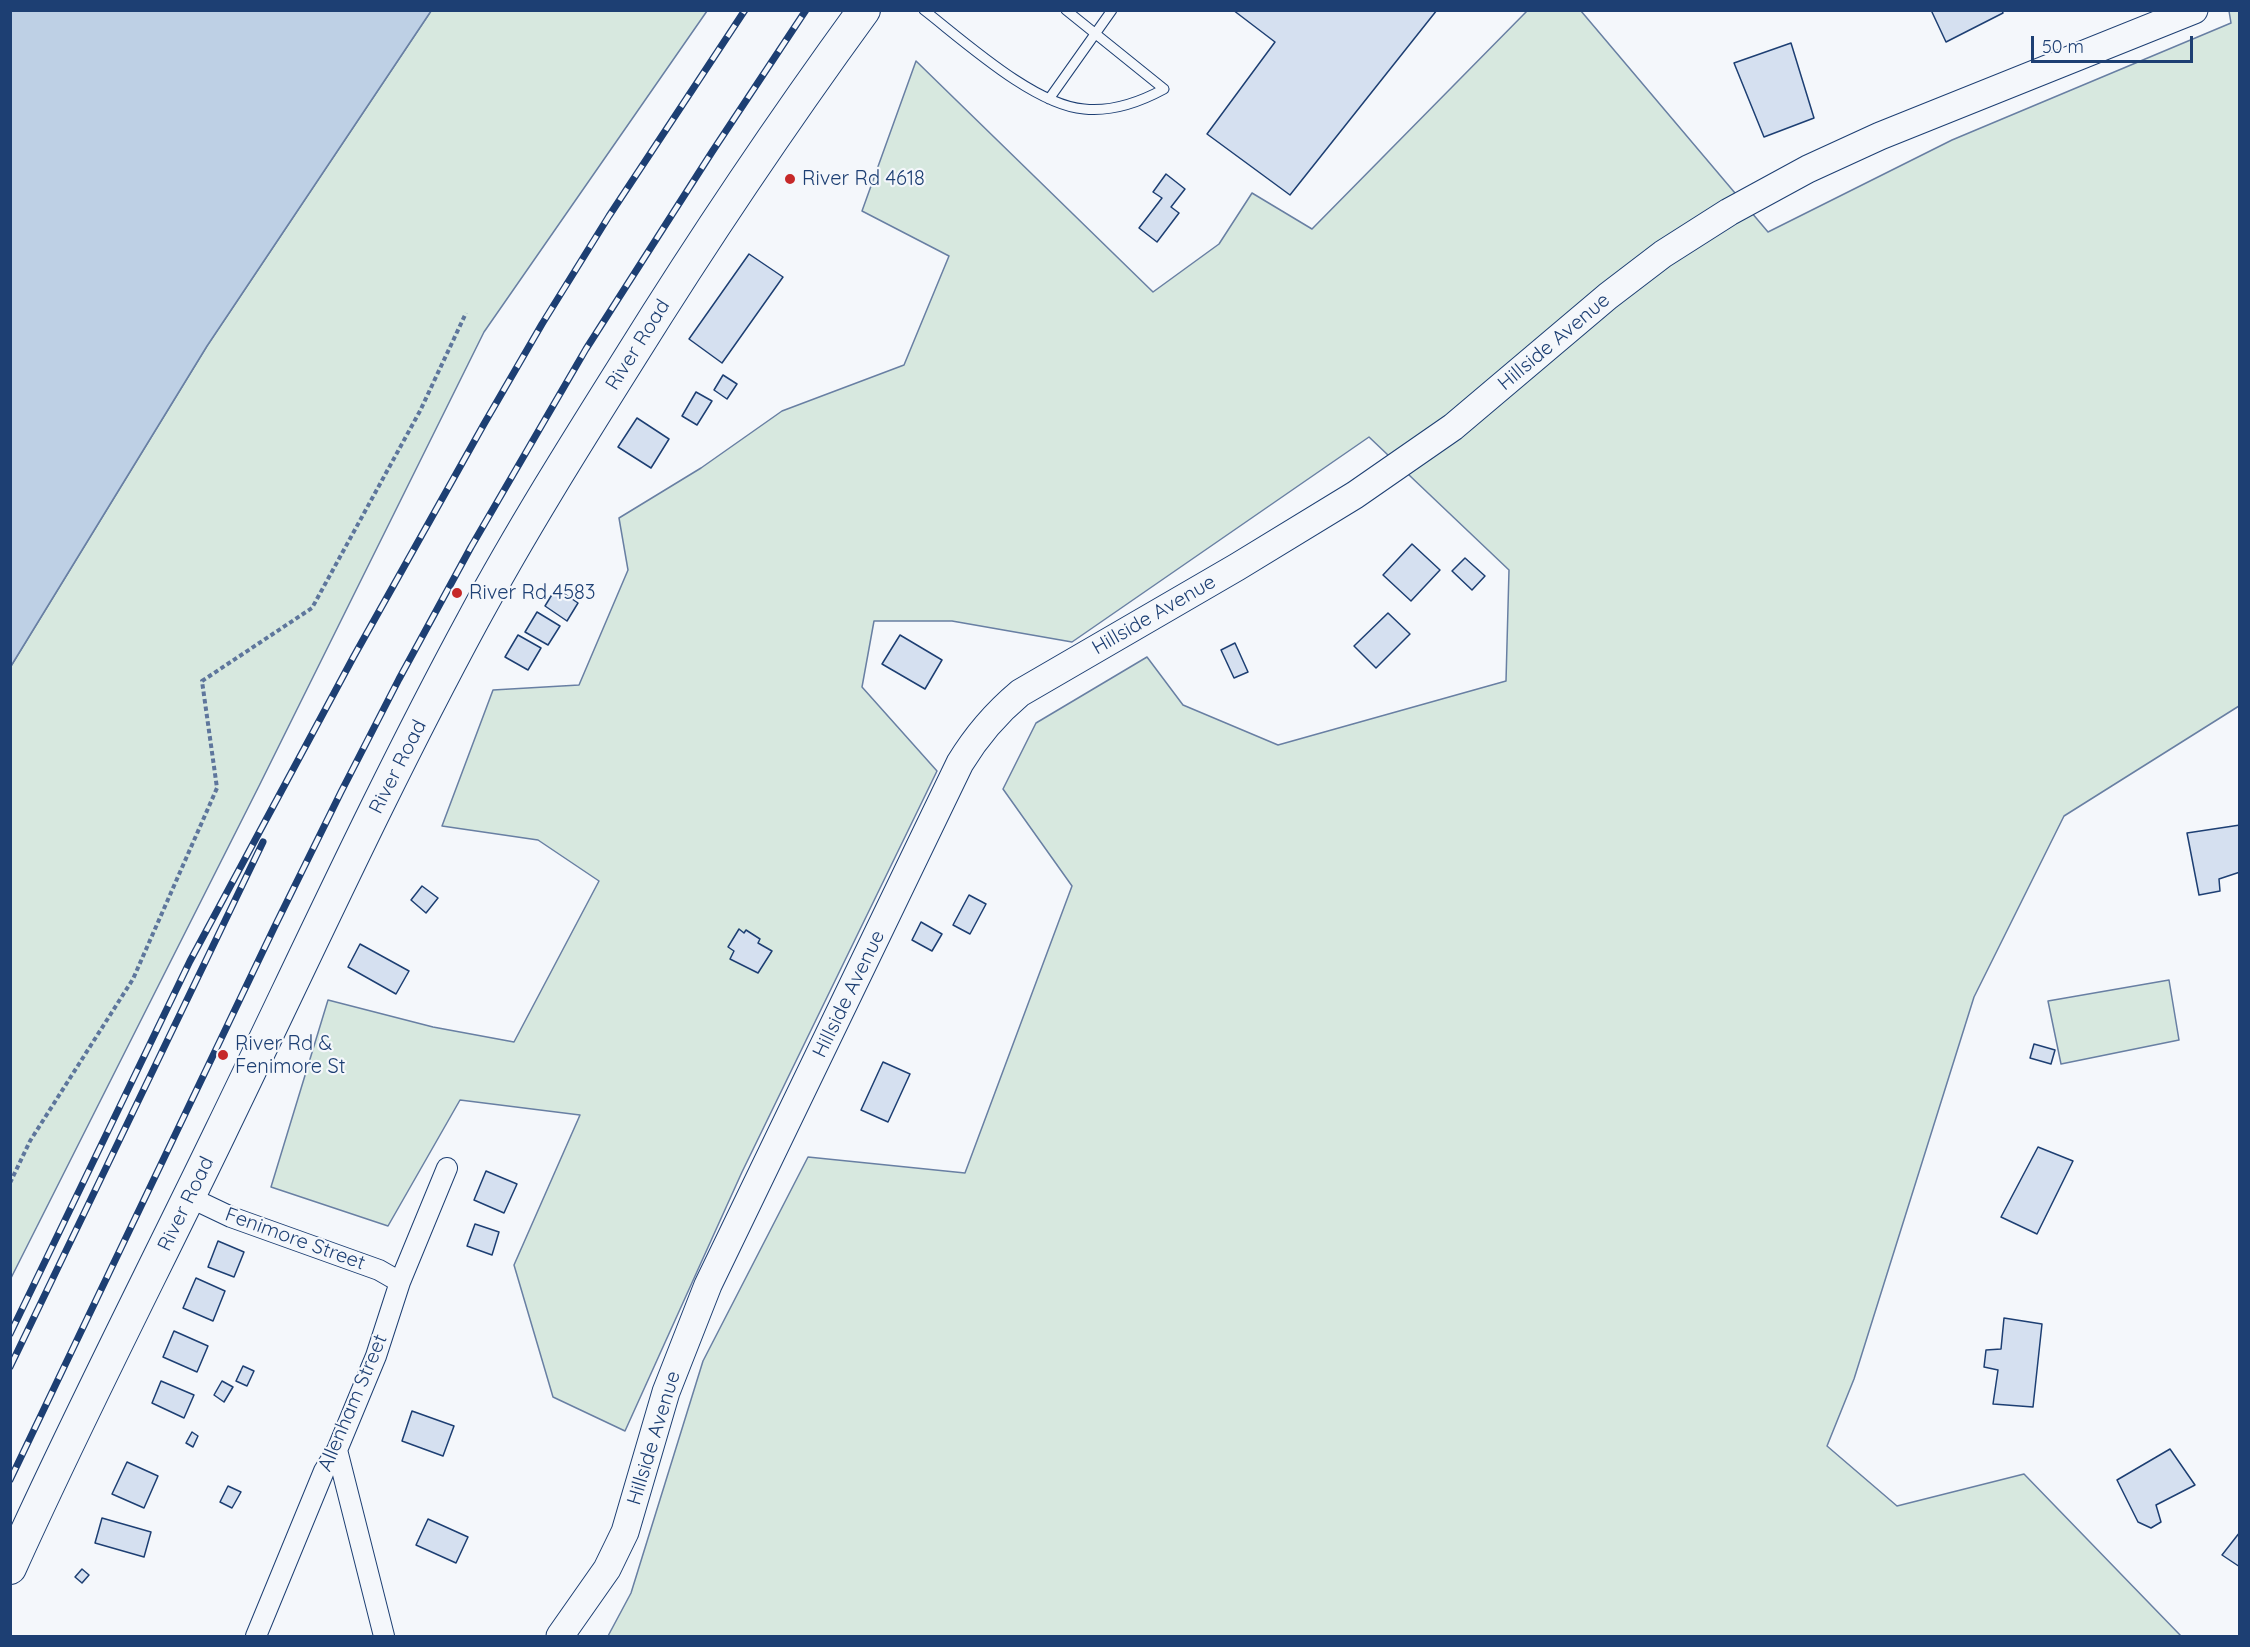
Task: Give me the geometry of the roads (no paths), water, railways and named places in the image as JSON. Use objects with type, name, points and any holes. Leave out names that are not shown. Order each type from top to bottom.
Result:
[{"type":"main road","name":"River Road","points":[[10,1568],[57,1463],[189,1197],[378,805],[474,619],[572,449],[681,276],[802,95],[864,10]]},
{"type":"street","name":"Hillside Avenue","points":[[560,1636],[607,1569],[625,1532],[666,1392],[708,1285],[960,763],[976,737],[996,713],[1020,693],[1237,567],[1355,495],[1453,427],[1608,296],[1663,254],[1729,212],[1808,169],[1880,136],[2194,10]]},
{"type":"street","name":"Allenham Street","points":[[256,1636],[324,1471],[337,1450],[376,1356],[400,1282],[447,1168]]},
{"type":"street","name":"Fenimore Street","points":[[189,1197],[231,1217],[379,1270],[400,1282]]},
{"type":"street","points":[[337,1450],[384,1636]]},
{"type":"lane","points":[[924,10],[1008,74],[1048,99],[1084,109],[1118,107],[1146,99],[1164,89],[1066,10]]},
{"type":"lane","points":[[1048,99],[1112,10]]},
{"type":"water","points":[[11,10],[431,11],[207,346],[11,666]]},
{"type":"railway","points":[[10,1334],[190,961],[354,656],[542,324],[609,216],[745,10]]},
{"type":"railway","points":[[10,1480],[274,928],[399,679],[471,547],[586,349],[806,10]]},
{"type":"railway","points":[[10,1367],[263,842]]},
{"type":"place","name":"River Rd 4618","points":[[790,179]]},
{"type":"place","name":"River Rd 4583","points":[[457,593]]},
{"type":"place","name":"River Rd & Fenimore St","points":[[223,1055]]}]
